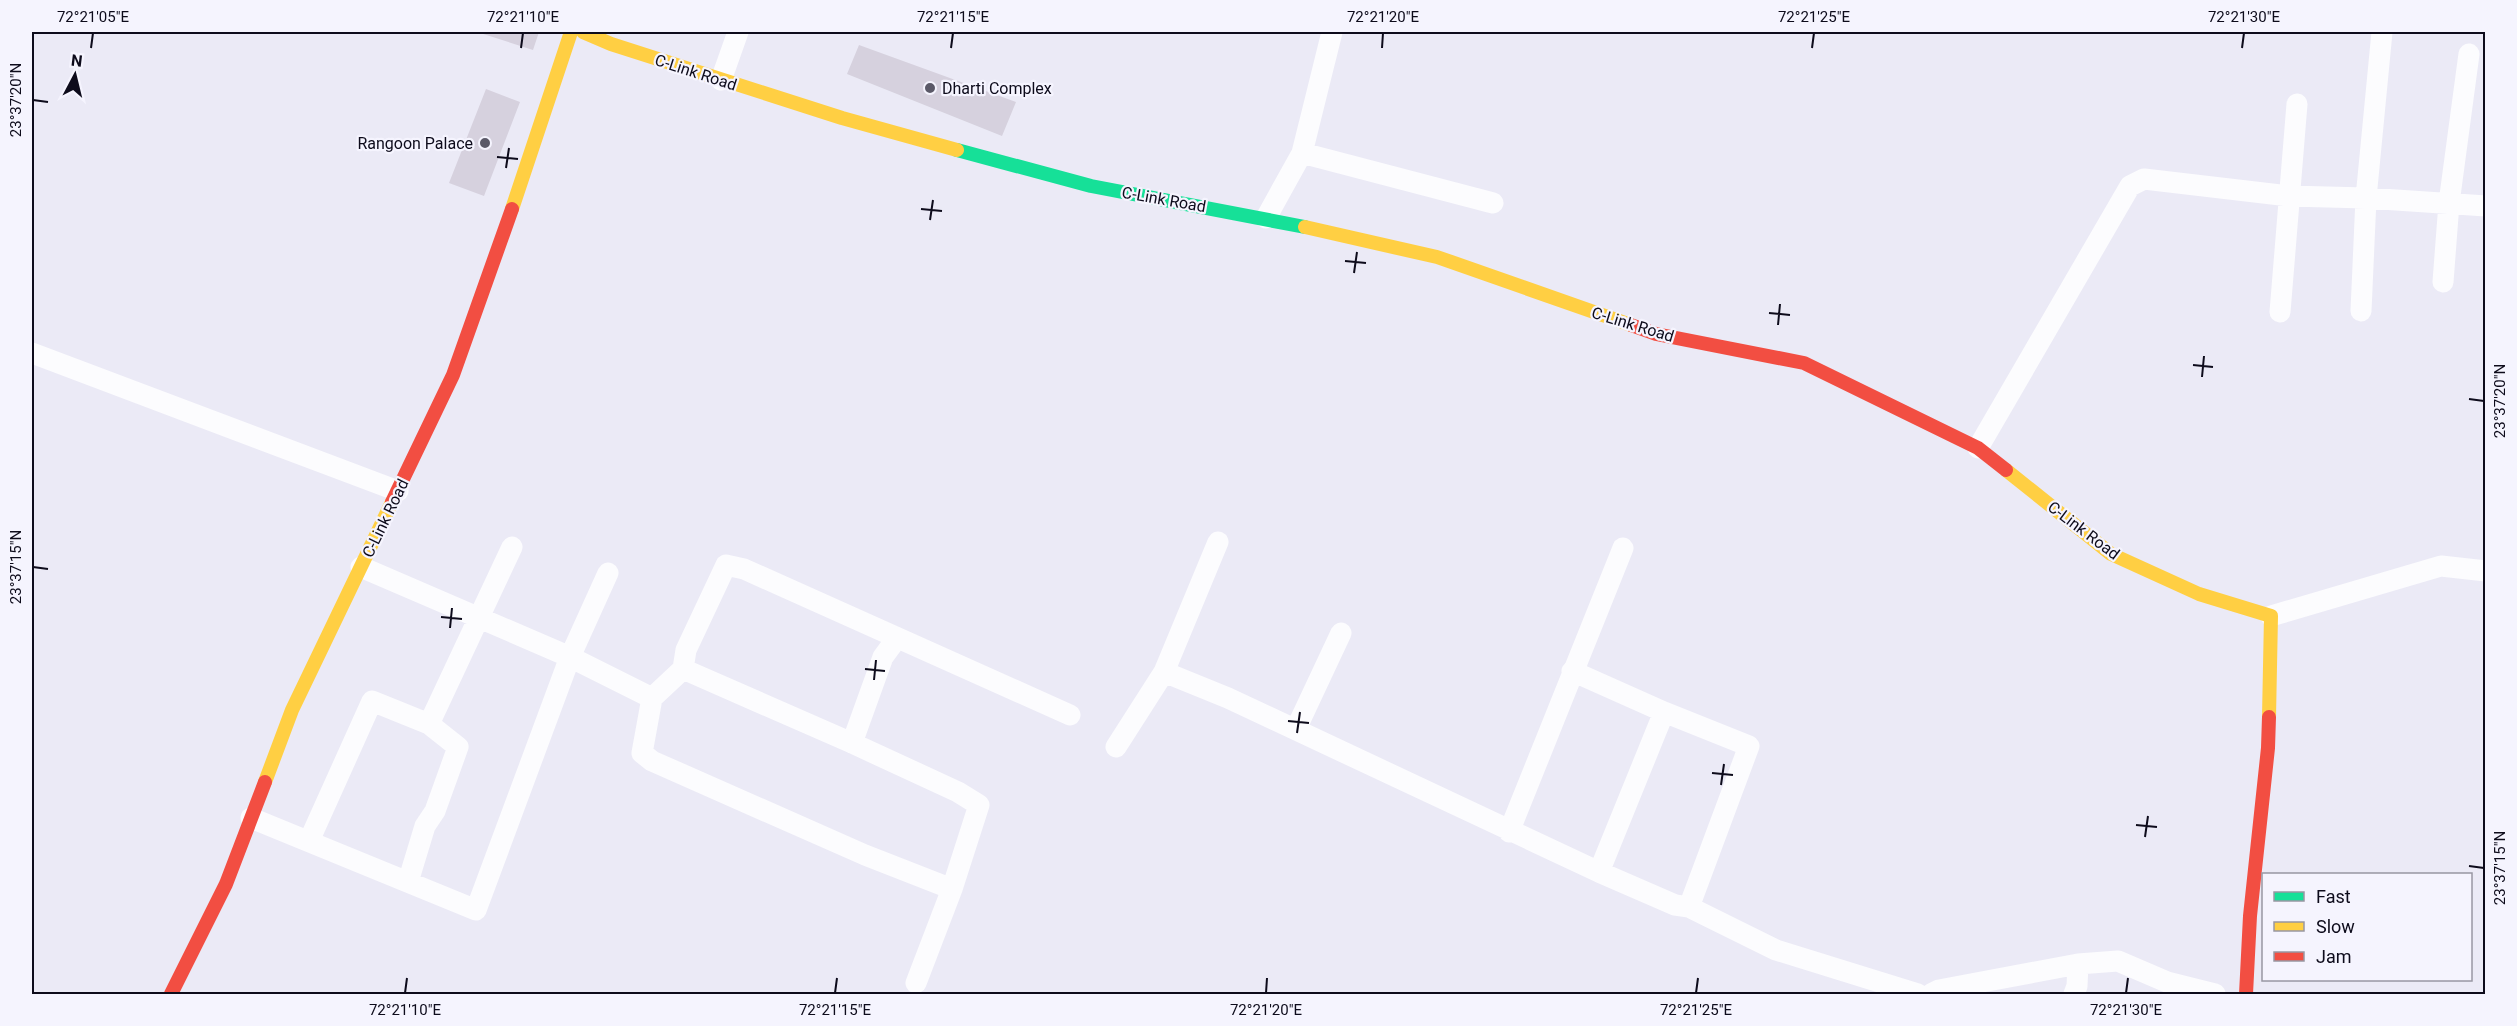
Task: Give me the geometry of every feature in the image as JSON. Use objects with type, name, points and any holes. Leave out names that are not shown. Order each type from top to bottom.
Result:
[{"type":"street","name":"C-Link Road","points":[[171,994],[225,884],[292,710],[453,375],[518,192],[571,32]]},
{"type":"street","name":"C-Link Road","points":[[583,32],[611,44],[842,118],[1091,186],[1266,218],[1437,257],[1656,334],[1804,363],[1977,448],[2111,554],[2199,594],[2271,616]]},
{"type":"street","points":[[721,80],[738,32]]},
{"type":"street","points":[[1266,218],[1302,153],[1332,32]]},
{"type":"street","points":[[2361,311],[2366,198],[2382,32]]},
{"type":"street","points":[[2443,282],[2449,203],[2469,54]]},
{"type":"street","points":[[2280,312],[2297,104]]},
{"type":"street","points":[[1302,153],[1493,203]]},
{"type":"street","points":[[1977,448],[2130,186],[2144,179],[2289,196],[2366,198],[2486,206]]},
{"type":"street","points":[[32,353],[398,491]]},
{"type":"street","points":[[1116,747],[1164,672],[1218,542]]},
{"type":"street","points":[[429,724],[477,617],[512,547]]},
{"type":"street","points":[[1509,832],[1623,549]]},
{"type":"street","points":[[952,889],[865,855],[652,761],[642,753],[652,698],[683,669],[686,650],[726,565],[744,569],[1070,715]]},
{"type":"street","points":[[2246,994],[2250,916],[2268,748],[2271,616],[2441,566],[2486,571]]},
{"type":"street","points":[[361,567],[570,657],[652,698]]},
{"type":"street","points":[[251,818],[476,910],[570,657],[608,573]]},
{"type":"street","points":[[1296,729],[1341,633]]},
{"type":"street","points":[[852,743],[883,657],[897,638]]},
{"type":"street","points":[[683,669],[852,743],[958,792],[979,805],[952,889],[916,984]]},
{"type":"street","points":[[1572,671],[1664,712],[1749,746],[1689,907]]},
{"type":"street","points":[[1164,672],[1296,729],[1509,832],[1675,905],[1689,907],[1776,950],[1918,994]]},
{"type":"street","points":[[309,841],[372,701],[429,724],[458,747],[435,810],[425,826],[408,882]]},
{"type":"street","points":[[1599,872],[1664,712]]},
{"type":"street","points":[[1930,994],[1938,990],[2016,985],[2078,964],[2118,961],[2165,988],[2215,994]]},
{"type":"street","points":[[2074,994],[2077,986],[2078,964]]},
{"type":"building","points":[[477,32],[539,32],[533,50]]},
{"type":"building","name":"Dharti Complex","points":[[859,45],[1016,102],[1002,136],[847,74]]},
{"type":"building","name":"Rangoon Palace","points":[[486,89],[520,102],[484,196],[449,183]]},
{"type":"traffic: fast","points":[[957,150],[1091,186],[1305,227]]},
{"type":"traffic: slow","points":[[512,209],[571,32]]},
{"type":"traffic: slow","points":[[583,32],[611,44],[842,118],[957,150]]},
{"type":"traffic: slow","points":[[1305,227],[1437,257],[1631,325]]},
{"type":"traffic: slow","points":[[2006,470],[2111,554],[2199,594],[2271,616],[2269,717]]},
{"type":"traffic: slow","points":[[265,782],[292,710],[392,502]]},
{"type":"traffic: jam","points":[[392,502],[453,375],[512,209]]},
{"type":"traffic: jam","points":[[1631,325],[1656,334],[1804,363],[1978,448],[2006,470]]},
{"type":"traffic: jam","points":[[2246,994],[2250,916],[2268,748],[2269,717]]},
{"type":"traffic: jam","points":[[171,994],[226,884],[265,782]]},
{"type":"place","name":"Dharti Complex","points":[[930,88]]},
{"type":"place","name":"Rangoon Palace","points":[[485,143]]}]
